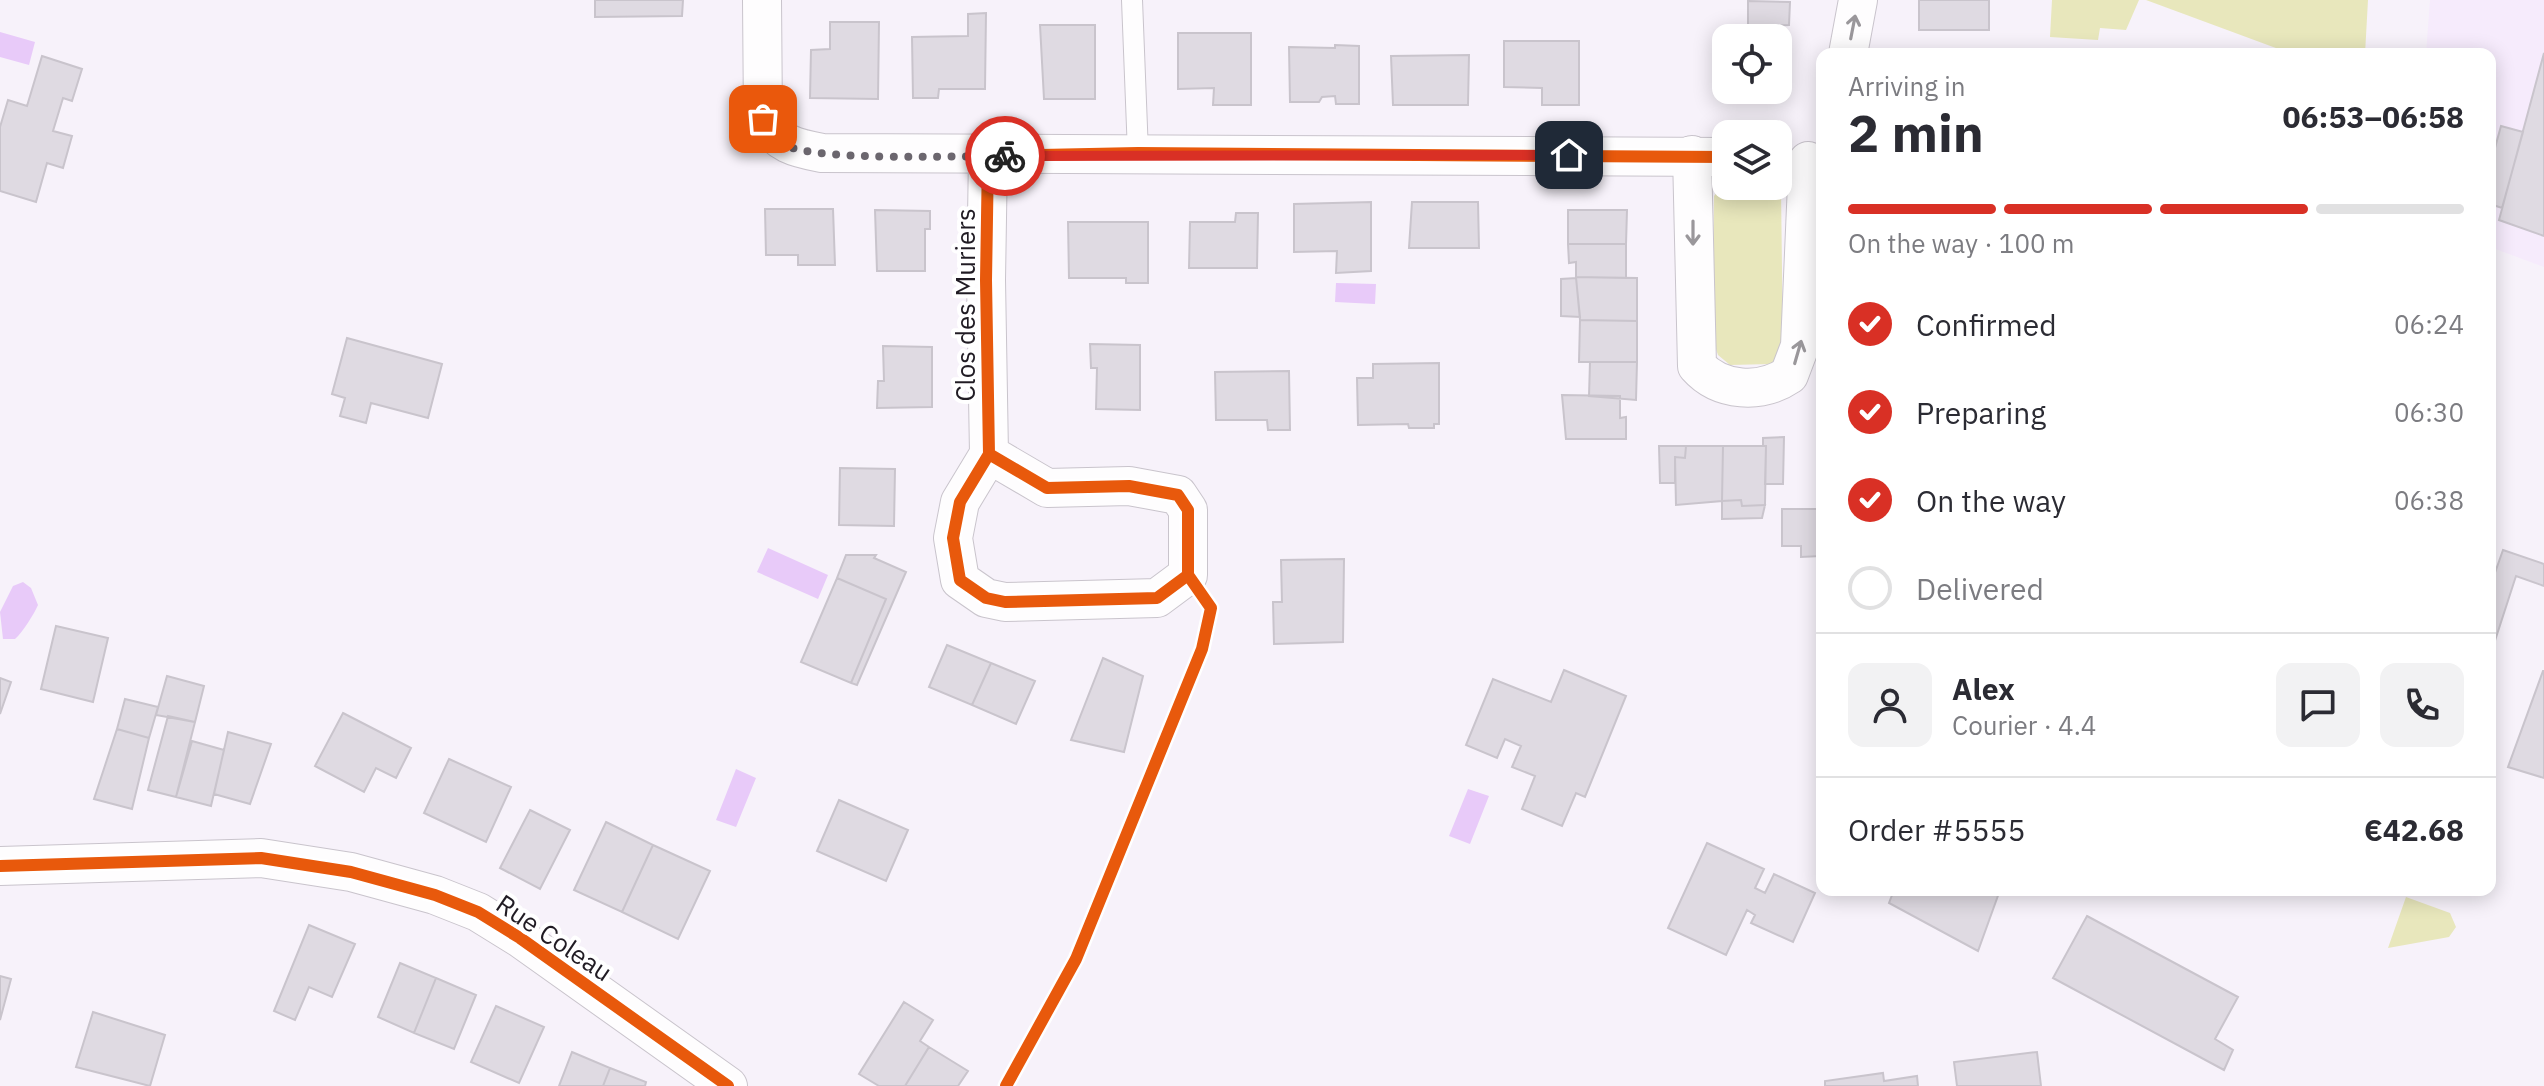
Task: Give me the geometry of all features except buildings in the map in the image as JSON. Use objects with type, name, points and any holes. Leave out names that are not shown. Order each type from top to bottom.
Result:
[{"type":"street","points":[[762,0],[763,119],[772,134],[790,147],[822,153],[988,156],[1138,153],[1709,156],[1697,366],[1717,383],[1763,388],[1789,375],[1800,346],[1803,152]]},
{"type":"street","points":[[1849,48],[1858,0]]},
{"type":"street","name":"Clos des Muriers","points":[[988,156],[986,280],[989,454]]},
{"type":"street","points":[[989,454],[1047,488],[1129,486],[1178,495],[1188,510],[1188,575],[1157,598],[1005,602],[973,590],[960,580],[953,538],[960,502],[989,454]]},
{"type":"street","name":"Rue Coleau","points":[[0,866],[261,858],[351,872],[435,895],[478,912],[520,938],[728,1086]]},
{"type":"lane","points":[[1132,0],[1138,153]]},
{"type":"path","points":[[1006,1086],[1076,959],[1202,649],[1211,608],[1188,575]]},
{"type":"shaded area","points":[[2430,0],[2544,0],[2544,267],[2496,249],[2496,48],[2426,48]]},
{"type":"shaded area","points":[[0,32],[35,42],[29,65],[0,57]]},
{"type":"shaded area","points":[[1336,283],[1376,284],[1375,304],[1335,302]]},
{"type":"shaded area","points":[[768,548],[828,575],[818,599],[757,572]]},
{"type":"shaded area","points":[[23,582],[31,588],[38,605],[15,639],[3,639],[0,612],[13,586]]},
{"type":"shaded area","points":[[736,769],[756,778],[736,827],[716,820]]},
{"type":"shaded area","points":[[1468,789],[1489,796],[1470,844],[1449,836]]},
{"type":"green space","points":[[2052,0],[2139,0],[2126,30],[2100,28],[2098,40],[2050,37]]},
{"type":"green space","points":[[2146,0],[2368,0],[2365,48],[2276,48]]},
{"type":"green space","points":[[1714,200],[1781,200],[1781,359],[1772,364],[1730,365],[1718,355],[1712,337]]},
{"type":"green space","points":[[2406,897],[2450,913],[2456,927],[2449,937],[2388,948]]},
{"type":"cycle path","points":[[1188,575],[1157,598],[1005,602],[986,598],[960,580],[953,538],[960,502],[989,454],[986,280],[988,156],[1138,153],[1712,157]]},
{"type":"cycle path","points":[[989,454],[1047,488],[1129,486],[1178,495],[1188,510],[1188,575]]},
{"type":"cycle path","points":[[1006,1086],[1076,959],[1202,649],[1211,608],[1188,575]]},
{"type":"cycle path","points":[[0,866],[261,858],[351,872],[435,895],[478,912],[520,938],[728,1086]]},
{"type":"way so far","points":[[763,119],[772,134],[790,147],[822,153],[1005,156]]},
{"type":"route","points":[[1005,156],[1138,153],[1569,155]]}]
